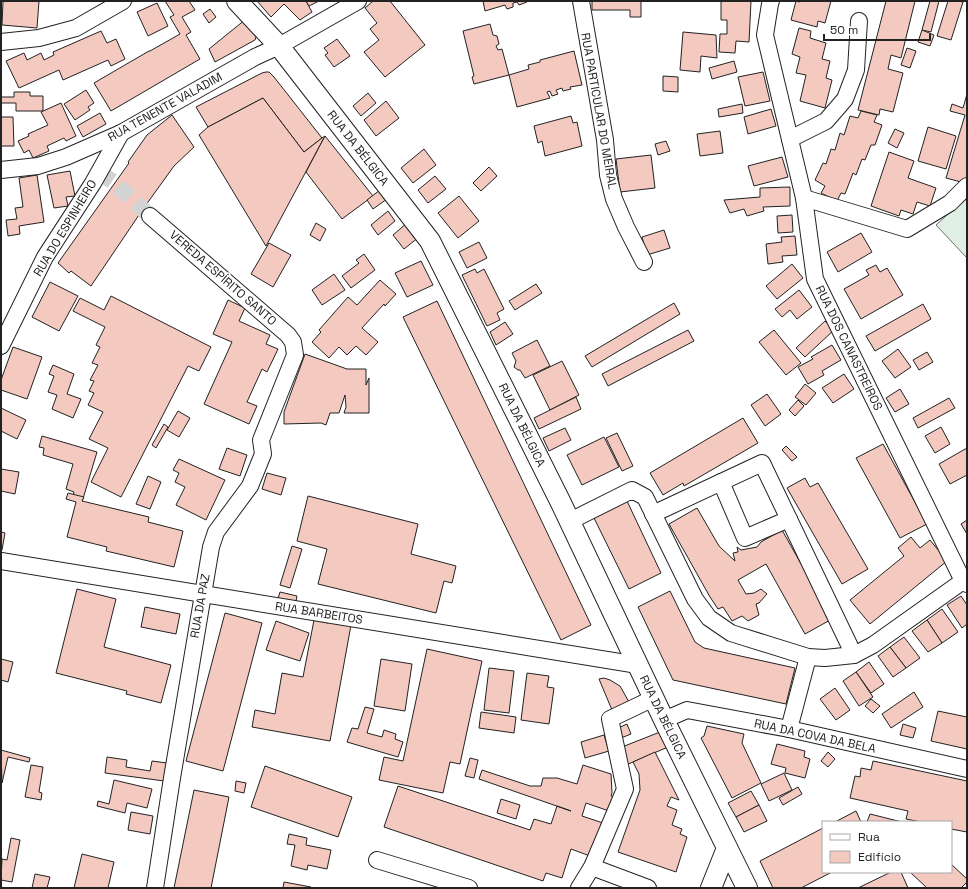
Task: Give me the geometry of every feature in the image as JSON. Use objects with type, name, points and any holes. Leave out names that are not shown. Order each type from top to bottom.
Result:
[{"type":"main road","name":"RUA DA BÉLGICA","points":[[237,1],[279,46],[430,240],[570,521],[664,720],[747,888]]},
{"type":"main road","points":[[711,888],[727,848]]},
{"type":"street","points":[[1,42],[39,38],[76,28],[123,1]]},
{"type":"street","name":"RUA TENENTE VALADIM","points":[[1,170],[38,166],[66,157],[121,133],[358,1]]},
{"type":"street","name":"RUA PARTICULAR DO MEIRAL","points":[[580,1],[605,140],[608,175],[614,199],[626,227],[644,262]]},
{"type":"street","name":"RUA DOS CANASTREIROS","points":[[771,1],[765,35],[804,198],[816,279],[965,582]]},
{"type":"street","points":[[790,139],[826,121],[845,99],[856,70],[859,21]]},
{"type":"street","name":"RUA DO ESPINHEIRO","points":[[1,346],[45,257],[93,183],[121,133]]},
{"type":"street","points":[[804,198],[907,229],[950,203],[967,186]]},
{"type":"street","name":"VEREDA ESPÍRITO SANTO","points":[[150,216],[288,335],[293,342]]},
{"type":"street","name":"RUA DA PAZ","points":[[155,888],[211,546],[216,532],[250,486],[263,454],[261,440],[295,355],[293,342]]},
{"type":"street","points":[[653,514],[762,463],[854,655]]},
{"type":"street","points":[[720,482],[746,538],[789,519]]},
{"type":"street","points":[[570,521],[632,490],[645,497],[695,599],[709,618],[731,634],[808,657],[825,658],[854,655],[873,645],[965,582]]},
{"type":"street","name":"RUA BARBEITOS","points":[[1,561],[638,665]]},
{"type":"street","points":[[789,729],[808,657]]},
{"type":"street","points":[[579,888],[592,868],[625,789],[610,719],[654,698]]},
{"type":"street","name":"RUA DA COVA DA BELA","points":[[664,720],[687,710],[789,729],[967,769]]},
{"type":"street","points":[[377,860],[469,888]]},
{"type":"street","points":[[592,868],[616,883],[648,888]]},
{"type":"green space","points":[[967,197],[967,258],[936,225]]},
{"type":"building","points":[[3,1],[39,1],[37,28],[2,25]]},
{"type":"building","points":[[165,1],[189,1],[195,10],[182,17],[191,32],[186,35],[200,59],[111,111],[94,83],[180,34],[170,17],[174,15]]},
{"type":"building","points":[[257,1],[306,1],[312,12],[300,20],[284,4],[271,17]]},
{"type":"building","points":[[306,1],[319,1],[309,6]]},
{"type":"building","points":[[373,1],[390,1],[425,45],[385,77],[364,52],[379,40],[370,29],[377,23],[365,8]]},
{"type":"building","points":[[483,1],[527,2],[519,5],[517,2],[513,3],[513,7],[507,9],[505,5],[485,11]]},
{"type":"building","points":[[592,1],[641,1],[641,17],[630,17],[630,10],[592,10]]},
{"type":"building","points":[[721,1],[751,1],[749,42],[736,41],[735,53],[719,52],[720,34],[727,34],[727,20],[721,20]]},
{"type":"building","points":[[796,1],[831,1],[825,23],[818,21],[817,27],[791,20]]},
{"type":"building","points":[[886,1],[915,1],[901,58],[891,55],[888,69],[903,73],[893,112],[880,109],[879,115],[858,110]]},
{"type":"building","points":[[930,1],[939,1],[931,32],[922,30]]},
{"type":"building","points":[[948,1],[963,2],[951,40],[937,36]]},
{"type":"building","points":[[157,3],[168,26],[148,36],[137,12]]},
{"type":"building","points":[[210,9],[216,17],[209,23],[203,14]]},
{"type":"building","points":[[246,19],[257,33],[255,40],[215,62],[209,49]]},
{"type":"building","points":[[490,24],[493,35],[497,36],[499,44],[496,46],[498,50],[502,49],[509,75],[474,84],[472,77],[474,76],[463,31]]},
{"type":"building","points":[[799,28],[811,31],[810,38],[826,43],[822,59],[830,61],[826,78],[832,80],[825,108],[800,101],[806,75],[796,73],[800,57],[792,54]]},
{"type":"building","points":[[922,30],[934,35],[930,46],[918,42]]},
{"type":"building","points":[[101,31],[107,43],[116,39],[125,59],[111,66],[108,60],[63,80],[59,70],[19,88],[6,61],[24,53],[27,60],[41,53],[44,60],[54,55],[53,52]]},
{"type":"building","points":[[683,32],[716,35],[717,58],[701,56],[700,72],[680,70]]},
{"type":"building","points":[[337,39],[350,56],[334,67],[325,55],[328,53],[324,48]]},
{"type":"building","points":[[907,48],[916,51],[910,68],[901,65]]},
{"type":"building","points":[[574,51],[582,85],[570,87],[571,89],[563,91],[562,88],[556,90],[558,94],[552,96],[550,91],[547,92],[550,98],[517,107],[509,75],[529,69],[528,65],[540,62],[540,60]]},
{"type":"building","points":[[734,61],[737,72],[712,79],[709,68]]},
{"type":"building","points":[[266,72],[269,72],[274,77],[322,138],[304,152],[263,98],[208,127],[196,107]]},
{"type":"building","points":[[763,72],[770,101],[745,106],[738,77]]},
{"type":"building","points":[[663,76],[678,77],[678,92],[663,91]]},
{"type":"building","points":[[86,90],[94,103],[88,107],[90,110],[75,120],[64,104]]},
{"type":"building","points":[[14,92],[30,92],[30,96],[43,96],[43,111],[16,111],[16,103],[1,103],[1,97],[14,97]]},
{"type":"building","points":[[368,93],[376,103],[361,116],[353,106]]},
{"type":"building","points":[[967,94],[967,176],[965,183],[946,178],[965,115],[950,111],[952,104],[963,108]]},
{"type":"building","points":[[263,98],[304,152],[325,136],[266,246],[199,135],[208,127]]},
{"type":"building","points":[[386,101],[399,118],[376,136],[364,120]]},
{"type":"building","points":[[61,103],[76,136],[66,141],[64,138],[47,146],[49,151],[33,158],[29,150],[24,153],[18,141],[29,136],[28,134],[48,125],[41,112]]},
{"type":"building","points":[[742,104],[743,113],[719,117],[718,109]]},
{"type":"building","points":[[771,109],[776,126],[748,134],[744,117]]},
{"type":"building","points":[[861,111],[877,115],[874,122],[882,125],[875,145],[871,145],[865,160],[862,159],[856,175],[853,173],[845,194],[841,193],[837,201],[821,193],[825,186],[815,180],[823,163],[826,164],[831,149],[835,150],[840,133],[844,135],[850,116],[858,118]]},
{"type":"building","points":[[100,113],[106,124],[83,137],[77,126]]},
{"type":"building","points":[[172,115],[194,147],[174,166],[91,286],[71,271],[69,273],[58,263],[129,163],[128,162],[147,135]]},
{"type":"building","points":[[571,116],[573,123],[577,122],[582,146],[545,156],[542,141],[538,143],[534,126]]},
{"type":"building","points":[[1,117],[13,117],[14,146],[1,146]]},
{"type":"building","points":[[928,127],[956,136],[946,169],[918,161]]},
{"type":"building","points":[[895,129],[904,133],[897,148],[888,143]]},
{"type":"building","points":[[720,131],[723,153],[700,156],[697,134]]},
{"type":"building","points":[[325,136],[373,196],[342,219],[306,172]]},
{"type":"building","points":[[666,141],[670,151],[658,155],[655,144]]},
{"type":"building","points":[[424,149],[436,165],[413,183],[401,168]]},
{"type":"building","points":[[889,152],[914,161],[908,178],[936,188],[930,206],[917,202],[913,214],[901,210],[899,216],[871,206]]},
{"type":"building","points":[[651,155],[655,188],[620,192],[616,159]]},
{"type":"building","points":[[782,157],[788,177],[754,186],[748,166]]},
{"type":"building","points":[[489,167],[497,176],[481,191],[473,183]]},
{"type":"building","points":[[70,171],[75,196],[66,197],[68,206],[54,208],[47,175]]},
{"type":"building","points":[[37,175],[44,222],[19,226],[20,234],[8,236],[6,220],[17,219],[15,208],[23,207],[19,178]]},
{"type":"building","points":[[435,176],[446,189],[428,203],[418,190]]},
{"type":"building","points":[[790,187],[790,206],[763,207],[764,211],[747,216],[744,209],[730,213],[724,200],[760,197],[760,188]]},
{"type":"building","points":[[380,190],[387,199],[373,209],[367,200]]},
{"type":"building","points":[[459,196],[479,221],[458,238],[438,213]]},
{"type":"building","points":[[388,211],[395,221],[378,235],[371,225]]},
{"type":"building","points":[[792,215],[793,232],[778,233],[777,216]]},
{"type":"building","points":[[316,223],[326,229],[320,241],[310,235]]},
{"type":"building","points":[[407,223],[419,237],[404,249],[393,235]]},
{"type":"building","points":[[664,230],[670,248],[647,255],[642,237]]},
{"type":"building","points":[[861,233],[872,252],[838,272],[827,252]]},
{"type":"building","points":[[795,236],[797,255],[782,256],[783,262],[768,264],[766,244],[782,242],[781,237]]},
{"type":"building","points":[[479,242],[487,258],[467,268],[459,252]]},
{"type":"building","points":[[269,243],[291,255],[273,287],[251,274]]},
{"type":"building","points":[[364,254],[375,270],[351,288],[342,276],[359,263],[356,260]]},
{"type":"building","points":[[421,261],[433,285],[407,297],[395,273]]},
{"type":"building","points":[[792,264],[803,278],[777,299],[766,286]]},
{"type":"building","points":[[876,265],[880,272],[887,268],[903,295],[861,319],[844,289],[869,275],[866,270]]},
{"type":"building","points":[[475,269],[477,273],[484,269],[504,309],[497,313],[500,320],[487,326],[462,275]]},
{"type":"building","points":[[334,274],[345,290],[322,305],[312,290]]},
{"type":"building","points":[[380,280],[396,294],[385,306],[384,304],[362,328],[378,342],[366,355],[356,346],[347,355],[339,347],[329,358],[312,342],[321,332],[319,330],[348,297],[357,305]]},
{"type":"building","points":[[50,282],[78,296],[59,331],[32,317]]},
{"type":"building","points":[[536,284],[542,293],[515,310],[509,301]]},
{"type":"building","points":[[799,290],[812,307],[797,319],[790,310],[782,317],[775,309]]},
{"type":"building","points":[[111,296],[211,347],[199,371],[188,366],[121,497],[91,482],[108,448],[89,439],[103,412],[88,405],[94,393],[89,391],[94,381],[90,380],[98,365],[92,363],[100,347],[96,345],[105,327],[73,311],[80,298],[104,310]]},
{"type":"building","points":[[228,300],[245,308],[239,321],[270,335],[266,344],[278,349],[267,372],[262,369],[247,402],[257,406],[249,424],[204,404],[232,342],[213,334]]},
{"type":"building","points":[[437,301],[591,625],[561,640],[403,317]]},
{"type":"building","points":[[674,303],[680,314],[592,367],[585,356]]},
{"type":"building","points":[[923,304],[931,319],[875,351],[866,336]]},
{"type":"building","points":[[825,321],[834,330],[805,357],[796,348]]},
{"type":"building","points":[[505,322],[513,334],[496,345],[490,332]]},
{"type":"building","points":[[688,330],[694,341],[608,386],[602,374]]},
{"type":"building","points":[[774,330],[801,363],[786,375],[759,342]]},
{"type":"building","points":[[537,340],[550,366],[525,378],[520,370],[514,367],[516,361],[512,353]]},
{"type":"building","points":[[832,345],[841,360],[822,371],[824,375],[808,384],[798,367],[813,359],[811,357]]},
{"type":"building","points":[[13,347],[42,357],[27,399],[1,390],[1,380]]},
{"type":"building","points":[[898,349],[911,367],[895,378],[882,361]]},
{"type":"building","points":[[927,352],[933,362],[919,370],[913,360]]},
{"type":"building","points":[[305,354],[347,369],[366,369],[366,385],[369,378],[369,413],[344,413],[346,407],[345,395],[339,413],[330,413],[326,425],[321,423],[284,424],[284,412]]},
{"type":"building","points":[[562,361],[579,395],[550,410],[533,375]]},
{"type":"building","points":[[53,365],[74,374],[67,394],[81,399],[73,418],[52,409],[57,395],[48,392],[54,376],[49,374]]},
{"type":"building","points":[[844,374],[854,389],[833,403],[822,388]]},
{"type":"building","points":[[805,384],[816,393],[806,405],[795,397]]},
{"type":"building","points":[[900,389],[909,404],[895,412],[886,398]]},
{"type":"building","points":[[767,394],[781,414],[765,426],[751,405]]},
{"type":"building","points":[[576,397],[581,409],[539,429],[534,418]]},
{"type":"building","points":[[949,398],[955,408],[918,428],[913,418]]},
{"type":"building","points":[[798,400],[804,406],[795,416],[789,410]]},
{"type":"building","points":[[1,408],[26,420],[17,439],[1,431]]},
{"type":"building","points":[[178,411],[190,418],[179,437],[167,430]]},
{"type":"building","points":[[743,418],[758,443],[684,486],[683,483],[663,495],[650,473]]},
{"type":"building","points":[[164,424],[168,427],[156,448],[152,445]]},
{"type":"building","points":[[941,427],[950,444],[935,453],[925,436]]},
{"type":"building","points":[[565,428],[571,440],[549,451],[543,438]]},
{"type":"building","points":[[617,433],[633,466],[622,471],[606,438]]},
{"type":"building","points":[[42,436],[97,452],[82,502],[72,499],[74,492],[66,489],[73,464],[43,455],[44,448],[39,447]]},
{"type":"building","points":[[604,437],[619,467],[582,485],[567,455]]},
{"type":"building","points":[[883,444],[927,524],[900,538],[856,458]]},
{"type":"building","points":[[786,446],[797,457],[792,461],[782,450]]},
{"type":"building","points":[[227,448],[247,455],[240,476],[219,469]]},
{"type":"building","points":[[967,448],[967,475],[950,484],[939,464]]},
{"type":"building","points":[[179,459],[225,480],[206,520],[176,505],[185,487],[175,482],[179,473],[173,470]]},
{"type":"building","points":[[1,469],[19,472],[15,494],[1,491]]},
{"type":"building","points":[[267,473],[286,478],[281,495],[262,489]]},
{"type":"building","points":[[148,476],[161,482],[150,509],[136,504]]},
{"type":"building","points":[[805,478],[810,487],[818,483],[868,569],[842,584],[787,488]]},
{"type":"building","points":[[68,493],[84,497],[82,501],[149,517],[148,522],[183,531],[174,567],[106,551],[107,547],[67,537],[76,502],[66,499]]},
{"type":"building","points":[[308,496],[418,524],[411,554],[456,566],[452,583],[444,581],[436,613],[318,584],[327,549],[297,541]]},
{"type":"building","points":[[627,501],[661,573],[629,589],[594,518]]},
{"type":"building","points":[[697,508],[719,546],[735,561],[733,553],[738,552],[737,547],[741,550],[757,547],[761,542],[782,530],[832,619],[805,634],[766,564],[738,580],[746,594],[754,593],[761,589],[767,594],[759,603],[756,604],[759,615],[748,621],[742,616],[732,621],[723,607],[718,609],[710,597],[669,524]]},
{"type":"building","points":[[967,520],[967,534],[961,524]]},
{"type":"building","points":[[1,532],[5,533],[2,550],[1,550]]},
{"type":"building","points":[[911,537],[920,548],[930,540],[947,561],[870,624],[850,600],[904,556],[898,548]]},
{"type":"building","points":[[292,546],[302,549],[290,588],[280,585]]},
{"type":"building","points":[[77,589],[116,599],[104,647],[171,665],[161,703],[126,694],[127,691],[56,673]]},
{"type":"building","points":[[670,591],[695,642],[704,648],[795,668],[786,704],[673,680],[638,607]]},
{"type":"building","points":[[280,592],[297,596],[295,607],[277,602]]},
{"type":"building","points":[[961,596],[967,605],[967,624],[962,628],[947,605]]},
{"type":"building","points":[[145,607],[180,614],[176,634],[141,627]]},
{"type":"building","points":[[942,609],[958,632],[942,643],[927,620]]},
{"type":"building","points":[[225,613],[262,623],[223,771],[186,761]]},
{"type":"building","points":[[314,620],[351,625],[330,741],[252,727],[255,710],[275,714],[282,673],[303,677]]},
{"type":"building","points":[[927,620],[942,643],[928,652],[912,631]]},
{"type":"building","points":[[276,621],[309,633],[300,661],[266,650]]},
{"type":"building","points":[[904,637],[920,658],[906,668],[890,647]]},
{"type":"building","points":[[890,647],[906,668],[893,677],[878,656]]},
{"type":"building","points":[[427,649],[482,661],[460,764],[450,762],[443,793],[379,780],[384,757],[403,761]]},
{"type":"building","points":[[1,659],[13,662],[8,682],[1,680]]},
{"type":"building","points":[[381,659],[412,664],[405,711],[374,706]]},
{"type":"building","points":[[869,662],[884,684],[871,693],[856,672]]},
{"type":"building","points":[[489,668],[514,671],[509,713],[484,710]]},
{"type":"building","points":[[856,672],[873,697],[859,706],[843,681]]},
{"type":"building","points":[[527,673],[549,676],[547,687],[554,688],[549,724],[521,720]]},
{"type":"building","points":[[604,678],[620,686],[629,702],[612,710],[599,679]]},
{"type":"building","points":[[835,688],[850,710],[836,720],[820,699]]},
{"type":"building","points":[[914,692],[923,707],[891,728],[882,714]]},
{"type":"building","points":[[871,699],[880,706],[873,713],[865,706]]},
{"type":"building","points":[[365,707],[374,709],[367,733],[382,737],[384,730],[396,734],[395,739],[403,742],[398,757],[347,742],[352,728],[358,729]]},
{"type":"building","points":[[938,711],[967,717],[967,749],[931,741]]},
{"type":"building","points":[[481,712],[516,717],[514,733],[479,728]]},
{"type":"building","points":[[627,724],[631,734],[621,738],[616,729]]},
{"type":"building","points":[[903,724],[916,728],[913,738],[900,735]]},
{"type":"building","points":[[707,726],[744,734],[742,743],[761,783],[732,798],[701,738],[704,736]]},
{"type":"building","points":[[660,732],[668,747],[626,765],[622,747]]},
{"type":"building","points":[[604,735],[609,751],[585,758],[581,742]]},
{"type":"building","points":[[777,744],[805,751],[804,757],[810,759],[805,778],[785,773],[786,768],[771,764]]},
{"type":"building","points":[[1,750],[30,758],[29,762],[8,757],[2,783]]},
{"type":"building","points":[[655,752],[679,800],[671,797],[667,806],[677,810],[672,825],[682,829],[680,834],[687,837],[676,872],[618,852],[640,790],[639,774],[633,762]]},
{"type":"building","points":[[828,752],[835,759],[828,767],[821,761]]},
{"type":"building","points":[[107,757],[127,760],[126,767],[150,771],[152,761],[167,763],[164,781],[105,773]]},
{"type":"building","points":[[470,758],[478,760],[474,778],[465,776]]},
{"type":"building","points":[[873,761],[967,781],[967,832],[952,829],[952,821],[916,821],[906,819],[908,811],[850,798],[855,776],[860,777],[861,768],[871,770]]},
{"type":"building","points":[[31,765],[43,767],[39,792],[42,793],[41,800],[25,797]]},
{"type":"building","points":[[583,765],[611,774],[611,796],[617,798],[612,812],[586,803],[582,816],[603,823],[590,856],[571,849],[562,878],[546,873],[543,881],[384,827],[398,786],[530,830],[534,819],[551,824],[557,806],[479,779],[482,770],[530,786],[541,786],[543,778],[557,778],[577,784]]},
{"type":"building","points":[[265,766],[352,797],[338,837],[251,807]]},
{"type":"building","points":[[784,773],[792,790],[769,801],[761,784]]},
{"type":"building","points":[[114,780],[152,789],[147,808],[127,803],[125,813],[97,806],[98,801],[109,804]]},
{"type":"building","points":[[236,781],[246,783],[244,793],[235,791]]},
{"type":"building","points":[[798,787],[802,794],[783,805],[779,798]]},
{"type":"building","points":[[194,790],[229,797],[211,888],[174,888]]},
{"type":"building","points":[[751,791],[759,805],[736,817],[728,803]]},
{"type":"building","points":[[501,799],[520,805],[516,819],[497,813]]},
{"type":"building","points":[[759,805],[767,821],[744,832],[736,817]]},
{"type":"building","points":[[856,811],[861,821],[837,821]]},
{"type":"building","points":[[131,812],[153,816],[150,834],[128,830]]},
{"type":"building","points":[[870,814],[898,821],[867,821]]},
{"type":"building","points":[[822,829],[822,873],[830,873],[801,888],[773,888],[760,861]]},
{"type":"building","points":[[289,834],[307,838],[306,845],[331,850],[327,869],[308,865],[307,870],[291,866],[295,845],[287,844]]},
{"type":"building","points":[[11,838],[20,840],[12,882],[1,880],[2,859],[7,860]]},
{"type":"building","points":[[82,854],[114,862],[108,888],[74,888]]},
{"type":"building","points":[[952,865],[967,879],[967,882],[961,888],[927,888],[911,873],[952,873]]},
{"type":"building","points":[[889,873],[901,873],[908,888],[858,888]]},
{"type":"building","points":[[35,874],[50,877],[47,888],[32,888]]},
{"type":"building","points":[[284,882],[311,887],[311,888],[283,888]]},
{"type":"tunnel","points":[[99,172],[115,183],[150,216]]}]
